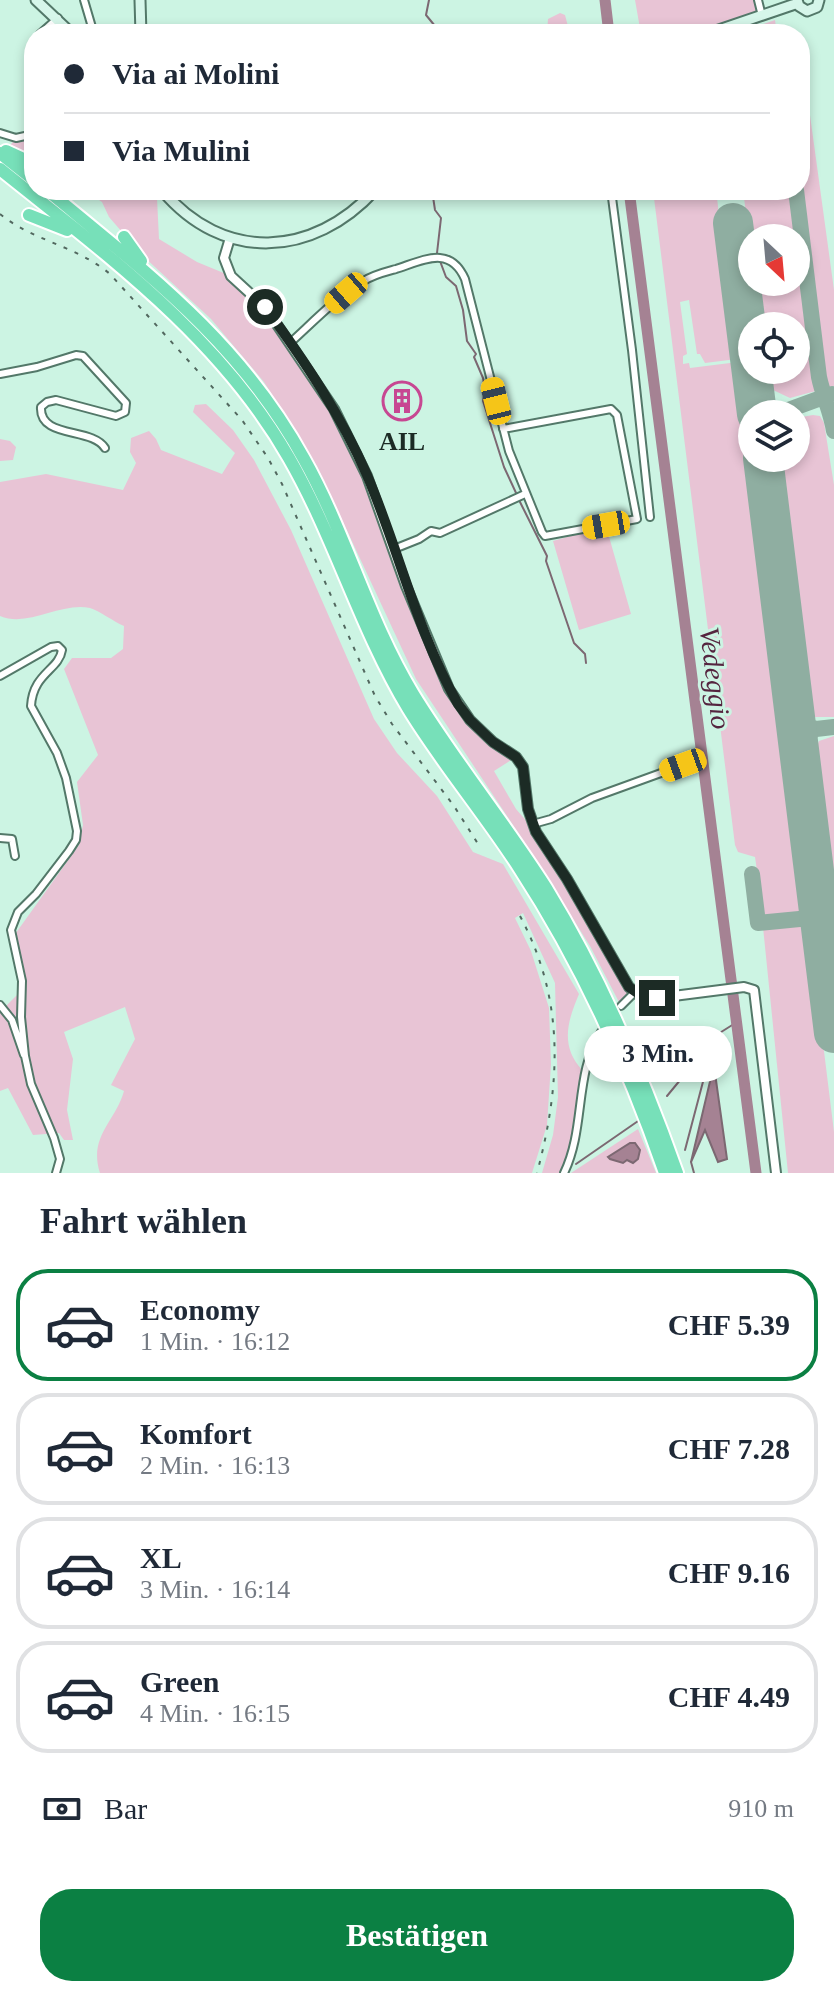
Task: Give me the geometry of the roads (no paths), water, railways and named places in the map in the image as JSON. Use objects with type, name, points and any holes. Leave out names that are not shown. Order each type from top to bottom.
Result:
[{"type":"highway","points":[[0,150],[24,160]]},
{"type":"highway","points":[[0,150],[24,171]]},
{"type":"highway","points":[[0,169],[24,188]]},
{"type":"highway","points":[[39,200],[170,309],[213,352],[251,400],[285,451],[317,512],[367,629],[397,689],[441,758],[519,867],[572,956],[615,1043],[665,1173]]},
{"type":"highway","points":[[59,200],[153,276],[198,318],[238,363],[279,418],[327,502],[379,627],[409,687],[562,914],[644,1083],[677,1173]]},
{"type":"highway","points":[[29,215],[62,227],[107,255]]},
{"type":"highway","points":[[124,237],[153,276]]},
{"type":"main road","points":[[36,0],[63,24]]},
{"type":"main road","points":[[140,0],[141,24]]},
{"type":"main road","points":[[738,24],[798,2],[801,8],[810,11],[817,7],[819,0]]},
{"type":"main road","points":[[171,200],[195,221],[230,238],[260,243],[302,238],[340,221],[366,200]]},
{"type":"street","points":[[84,0],[91,24]]},
{"type":"street","points":[[758,0],[762,16]]},
{"type":"street","points":[[51,24],[58,18]]},
{"type":"street","points":[[0,133],[16,138],[24,136]]},
{"type":"street","points":[[612,200],[650,517]]},
{"type":"street","points":[[230,238],[224,258],[231,276],[265,307],[291,342],[334,409],[367,476],[406,586],[458,704],[470,720],[493,742],[516,757],[523,767],[534,828],[635,992],[650,999],[714,990],[750,987],[754,990],[776,1173]]},
{"type":"street","points":[[291,342],[361,282],[438,257],[453,262],[465,279],[503,429],[525,494],[545,536],[637,519],[617,415],[611,409],[503,429]]},
{"type":"street","points":[[0,374],[76,355],[83,356],[126,403],[125,412],[116,416],[56,400],[41,407],[41,415],[51,426],[99,440],[105,448]]},
{"type":"street","points":[[394,549],[431,531],[440,533],[525,494]]},
{"type":"street","points":[[0,676],[51,647],[58,646],[62,650],[61,656],[36,684],[31,706],[53,743],[62,766],[77,836],[36,894],[18,912],[12,926],[22,981],[21,1017],[25,1056],[31,1084],[54,1138],[60,1162],[56,1173]]},
{"type":"street","points":[[534,828],[592,798],[683,765]]},
{"type":"street","points":[[0,838],[12,839],[15,856]]},
{"type":"street","points":[[621,1006],[635,992]]},
{"type":"street","points":[[0,1005],[12,1020],[25,1056]]},
{"type":"street","points":[[564,1173],[575,1147],[588,1055],[601,1032]]},
{"type":"waterway","points":[[429,0],[426,15],[433,24]]},
{"type":"waterway","name":"Vedeggio","points":[[605,0],[608,24]]},
{"type":"waterway","points":[[434,200],[435,210],[441,218],[437,253],[446,277],[456,286],[467,341],[476,354],[474,357],[483,378],[483,401],[504,467],[517,495]]},
{"type":"waterway","name":"Vedeggio","points":[[630,200],[756,1173]]},
{"type":"waterway","points":[[519,500],[547,556],[546,561],[574,643],[585,654],[586,663]]},
{"type":"waterway","points":[[667,1096],[718,1034],[737,1022]]},
{"type":"waterway","points":[[685,1150],[714,1040]]},
{"type":"waterway","points":[[708,1060],[715,1073]]},
{"type":"waterway","points":[[576,1164],[641,1119]]},
{"type":"waterway","points":[[691,1162],[694,1173]]},
{"type":"railway","points":[[0,214],[26,231],[97,264],[110,274],[242,420],[282,484],[375,696],[480,847]]},
{"type":"railway","points":[[520,916],[535,947],[545,979],[554,1042],[551,1107],[537,1173]]},
{"type":"place","name":"AIL","points":[[402,401]]}]
